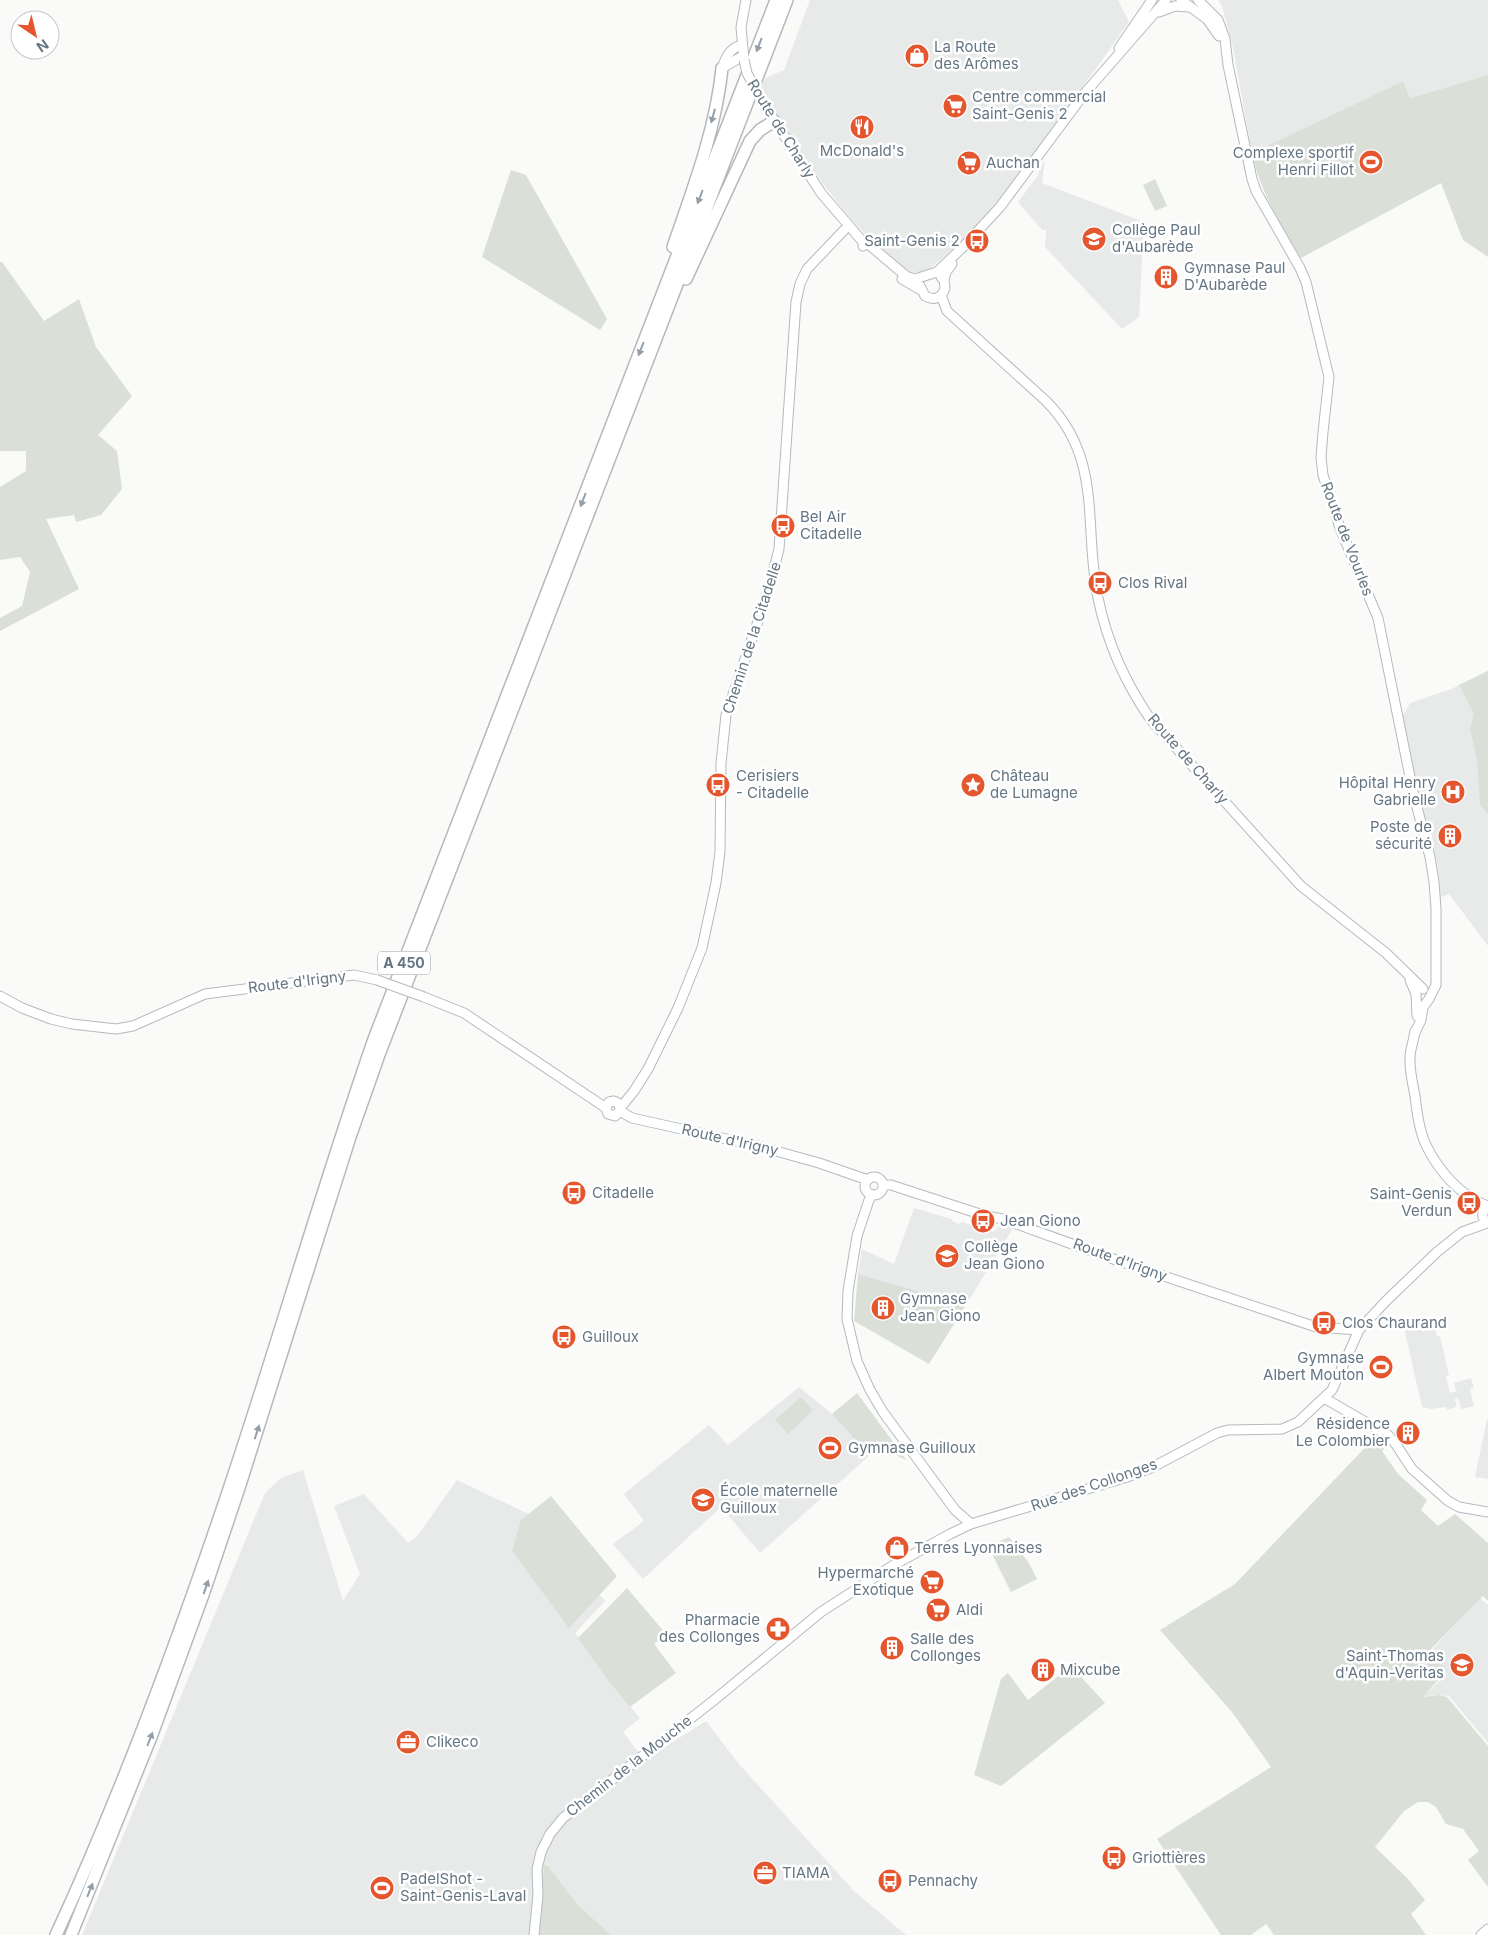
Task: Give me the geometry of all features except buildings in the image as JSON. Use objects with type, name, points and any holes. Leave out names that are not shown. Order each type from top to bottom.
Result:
[{"type":"highway","name":"A 450","points":[[56,1935],[119,1792],[196,1587],[230,1487],[332,1160],[374,1039],[776,0]]},
{"type":"highway","name":"A 450","points":[[71,1935],[148,1745],[204,1592],[242,1479],[350,1137],[383,1043],[787,0]]},
{"type":"highway","points":[[653,318],[650,310],[694,184],[717,102],[722,68]]},
{"type":"highway","points":[[668,307],[675,302],[750,140],[760,130],[774,122]]},
{"type":"street","name":"Route de Charly","points":[[746,0],[741,26],[741,45],[750,80],[760,100],[821,193],[863,242],[863,246],[904,280],[921,290]]},
{"type":"street","points":[[1145,10],[1148,0]]},
{"type":"street","points":[[1105,69],[1152,0]]},
{"type":"street","points":[[1151,18],[1160,0]]},
{"type":"street","points":[[1036,159],[1029,175],[1016,194],[950,266],[944,280],[945,288],[937,297],[925,296],[921,290],[921,283],[929,275],[945,265],[986,223],[1084,94],[1166,0]]},
{"type":"street","name":"Route de Vourles","points":[[1181,0],[1197,2],[1214,26],[1227,55],[1256,191],[1306,282],[1325,355],[1329,388],[1323,432],[1323,475],[1340,528],[1378,618],[1413,792],[1433,874],[1436,908],[1436,976],[1423,995]]},
{"type":"street","points":[[1151,18],[1170,7],[1197,2]]},
{"type":"street","points":[[722,68],[729,52],[741,45]]},
{"type":"street","points":[[722,68],[743,58]]},
{"type":"street","name":"Chemin de la Citadelle","points":[[620,1109],[648,1069],[678,1008],[702,948],[716,883],[720,852],[721,763],[726,715],[770,584],[779,549],[796,302],[806,269],[848,226]]},
{"type":"street","name":"Route de Charly","points":[[863,242],[867,242],[906,276],[915,278],[929,275]]},
{"type":"street","points":[[929,275],[939,276],[944,280]]},
{"type":"street","name":"Route de Charly","points":[[937,297],[943,314],[959,328],[978,340],[1060,415],[1078,446],[1084,464],[1088,490],[1098,598],[1115,654],[1142,706],[1164,736],[1301,886],[1386,953],[1407,974],[1423,995],[1409,1060],[1418,1114],[1426,1144],[1443,1172],[1476,1201],[1486,1215]]},
{"type":"street","name":"Route d'Irigny","points":[[0,996],[22,1008],[51,1019],[72,1024],[116,1029],[133,1026],[205,994],[354,975],[377,980],[464,1013],[606,1108],[609,1102],[614,1101],[618,1103],[620,1109],[632,1118],[758,1146],[819,1163],[868,1180]]},
{"type":"street","points":[[877,1177],[883,1184],[879,1193],[871,1194],[866,1188],[868,1180],[877,1177]]},
{"type":"street","name":"Route d'Irigny","points":[[883,1184],[986,1216],[1003,1218],[1125,1263],[1316,1327],[1359,1330]]},
{"type":"street","points":[[871,1194],[857,1236],[848,1291],[847,1318],[859,1368],[883,1412],[967,1526]]},
{"type":"street","name":"Rue des Collonges","points":[[722,1692],[808,1622],[836,1602],[887,1569],[967,1526],[1135,1474],[1228,1430],[1268,1430],[1290,1426],[1304,1417],[1335,1385],[1359,1330],[1431,1258],[1462,1232],[1474,1227],[1486,1215]]},
{"type":"street","points":[[1324,1398],[1388,1435],[1412,1469],[1453,1504],[1488,1512]]},
{"type":"street","name":"Chemin de la Mouche","points":[[534,1935],[538,1894],[537,1869],[541,1852],[556,1826],[584,1799],[722,1692]]},
{"type":"street","points":[[1481,1935],[1488,1930]]},
{"type":"shaded area","points":[[810,0],[1118,0],[1129,22],[994,212],[931,268],[923,272],[914,272],[905,269],[870,240],[840,206],[815,173],[760,89],[765,78],[784,70]]},
{"type":"shaded area","points":[[1218,0],[1488,0],[1488,75],[1410,98],[1403,81],[1252,153],[1233,48],[1222,6]]},
{"type":"shaded area","name":"Complexe sportif Henri Fillot","points":[[1488,75],[1488,257],[1463,240],[1441,183],[1301,258],[1266,194],[1252,153],[1403,81],[1410,98]]},
{"type":"shaded area","name":"Collège Paul d'Aubarède","points":[[1045,161],[1042,183],[1144,222],[1139,317],[1122,329],[1045,247],[1046,230],[1042,230],[1018,202],[1039,174],[1039,170]]},
{"type":"shaded area","points":[[511,170],[526,175],[607,319],[600,330],[482,257]]},
{"type":"shaded area","points":[[1155,179],[1167,206],[1155,211],[1143,185]]},
{"type":"shaded area","points":[[0,262],[2,262],[44,321],[79,299],[96,347],[132,396],[98,435],[117,451],[122,489],[101,515],[76,522],[74,515],[46,519],[79,589],[0,631],[0,618],[22,606],[30,572],[20,557],[0,560],[0,487],[26,471],[26,451],[0,451]]},
{"type":"shaded area","name":"Hôpital Henry Gabrielle","points":[[1488,671],[1488,946],[1449,894],[1441,897],[1437,863],[1411,765],[1403,715],[1410,703],[1451,689]]},
{"type":"shaded area","points":[[1488,671],[1488,814],[1480,804],[1477,759],[1470,729],[1474,714],[1459,685]]},
{"type":"shaded area","name":"Collège Jean Giono","points":[[914,1208],[951,1219],[959,1224],[962,1222],[993,1232],[1001,1224],[1013,1228],[966,1305],[858,1274],[862,1249],[894,1264]]},
{"type":"shaded area","points":[[858,1274],[966,1305],[929,1364],[854,1321]]},
{"type":"shaded area","points":[[1433,1322],[1437,1336],[1440,1336],[1449,1375],[1446,1377],[1450,1393],[1456,1391],[1454,1383],[1471,1378],[1474,1388],[1470,1389],[1474,1406],[1461,1409],[1458,1398],[1455,1399],[1457,1406],[1447,1410],[1446,1407],[1431,1409],[1422,1407],[1404,1328]]},
{"type":"shaded area","points":[[799,1387],[832,1414],[859,1444],[874,1441],[879,1447],[760,1553],[721,1507],[643,1579],[613,1544],[644,1521],[624,1494],[709,1425],[728,1445]]},
{"type":"shaded area","points":[[857,1393],[906,1460],[879,1447],[874,1441],[866,1448],[859,1444],[832,1414]]},
{"type":"shaded area","points":[[801,1397],[813,1410],[788,1434],[775,1420]]},
{"type":"shaded area","points":[[1488,1419],[1488,1479],[1475,1477]]},
{"type":"shaded area","points":[[1378,1434],[1387,1444],[1382,1451],[1398,1474],[1427,1500],[1421,1510],[1438,1526],[1455,1514],[1488,1543],[1488,1601],[1483,1596],[1427,1653],[1447,1670],[1423,1697],[1438,1695],[1447,1697],[1488,1746],[1488,1887],[1468,1860],[1479,1851],[1463,1829],[1446,1824],[1436,1807],[1428,1802],[1418,1802],[1404,1811],[1375,1847],[1407,1878],[1425,1900],[1411,1914],[1426,1935],[1274,1935],[1266,1924],[1251,1935],[1221,1935],[1157,1839],[1271,1767],[1232,1712],[1160,1630],[1235,1584]]},
{"type":"shaded area","points":[[303,1470],[343,1601],[360,1574],[334,1506],[364,1494],[408,1543],[418,1535],[457,1480],[535,1517],[605,1601],[575,1633],[606,1678],[640,1718],[623,1732],[644,1760],[706,1721],[738,1763],[855,1892],[906,1935],[611,1935],[577,1904],[548,1866],[544,1866],[538,1935],[82,1935],[265,1493],[281,1478]]},
{"type":"shaded area","points":[[551,1496],[617,1576],[569,1628],[512,1551],[521,1520]]},
{"type":"shaded area","points":[[1009,1537],[1029,1563],[1037,1579],[1011,1592],[988,1546]]},
{"type":"shaded area","points":[[627,1588],[666,1634],[654,1644],[676,1673],[630,1707],[606,1678],[578,1638]]},
{"type":"shaded area","name":"Saint-Thomas d'Aquin-Veritas","points":[[1480,1598],[1488,1605],[1488,1743],[1449,1696],[1426,1696],[1419,1700],[1446,1675],[1427,1655]]},
{"type":"shaded area","points":[[1071,1666],[1105,1703],[1001,1786],[974,1775],[1001,1679],[1008,1673],[1028,1700]]},
{"type":"shaded area","points":[[544,1865],[548,1866],[577,1904],[611,1935],[538,1935]]},
{"type":"place","name":"La Route des Arômes","points":[[917,56]]},
{"type":"place","name":"Centre commercial Saint-Genis 2","points":[[955,106]]},
{"type":"place","name":"McDonald's","points":[[862,127]]},
{"type":"place","name":"Complexe sportif Henri Fillot","points":[[1371,162]]},
{"type":"place","name":"Auchan","points":[[969,163]]},
{"type":"place","name":"Collège Paul d'Aubarède","points":[[1094,239]]},
{"type":"place","name":"Saint-Genis 2","points":[[977,241]]},
{"type":"place","name":"Gymnase Paul D'Aubarède","points":[[1166,277]]},
{"type":"place","name":"Bel Air Citadelle","points":[[783,526]]},
{"type":"place","name":"Clos Rival","points":[[1100,583]]},
{"type":"place","name":"Cerisiers - Citadelle","points":[[718,785]]},
{"type":"place","name":"Château de Lumagne","points":[[973,785]]},
{"type":"place","name":"Hôpital Henry Gabrielle","points":[[1453,792]]},
{"type":"place","name":"Poste de sécurité","points":[[1450,836]]},
{"type":"place","name":"Citadelle","points":[[574,1193]]},
{"type":"place","name":"Saint-Genis Verdun","points":[[1469,1203]]},
{"type":"place","name":"Jean Giono","points":[[983,1221]]},
{"type":"place","name":"Collège Jean Giono","points":[[947,1256]]},
{"type":"place","name":"Gymnase Jean Giono","points":[[883,1308]]},
{"type":"place","name":"Clos Chaurand","points":[[1324,1323]]},
{"type":"place","name":"Guilloux","points":[[564,1337]]},
{"type":"place","name":"Gymnase Albert Mouton","points":[[1381,1367]]},
{"type":"place","name":"Résidence Le Colombier","points":[[1408,1433]]},
{"type":"place","name":"Gymnase Guilloux","points":[[830,1448]]},
{"type":"place","name":"École maternelle Guilloux","points":[[703,1500]]},
{"type":"place","name":"Terres Lyonnaises","points":[[897,1548]]},
{"type":"place","name":"Hypermarché Exotique","points":[[932,1582]]},
{"type":"place","name":"Aldi","points":[[938,1610]]},
{"type":"place","name":"Pharmacie des Collonges","points":[[778,1629]]},
{"type":"place","name":"Salle des Collonges","points":[[892,1648]]},
{"type":"place","name":"Saint-Thomas d'Aquin-Veritas","points":[[1462,1665]]},
{"type":"place","name":"Mixcube","points":[[1043,1670]]},
{"type":"place","name":"Clikeco","points":[[408,1742]]},
{"type":"place","name":"Griottières","points":[[1114,1858]]},
{"type":"place","name":"TIAMA","points":[[765,1873]]},
{"type":"place","name":"Pennachy","points":[[890,1881]]},
{"type":"place","name":"PadelShot - Saint-Genis-Laval","points":[[382,1888]]}]
